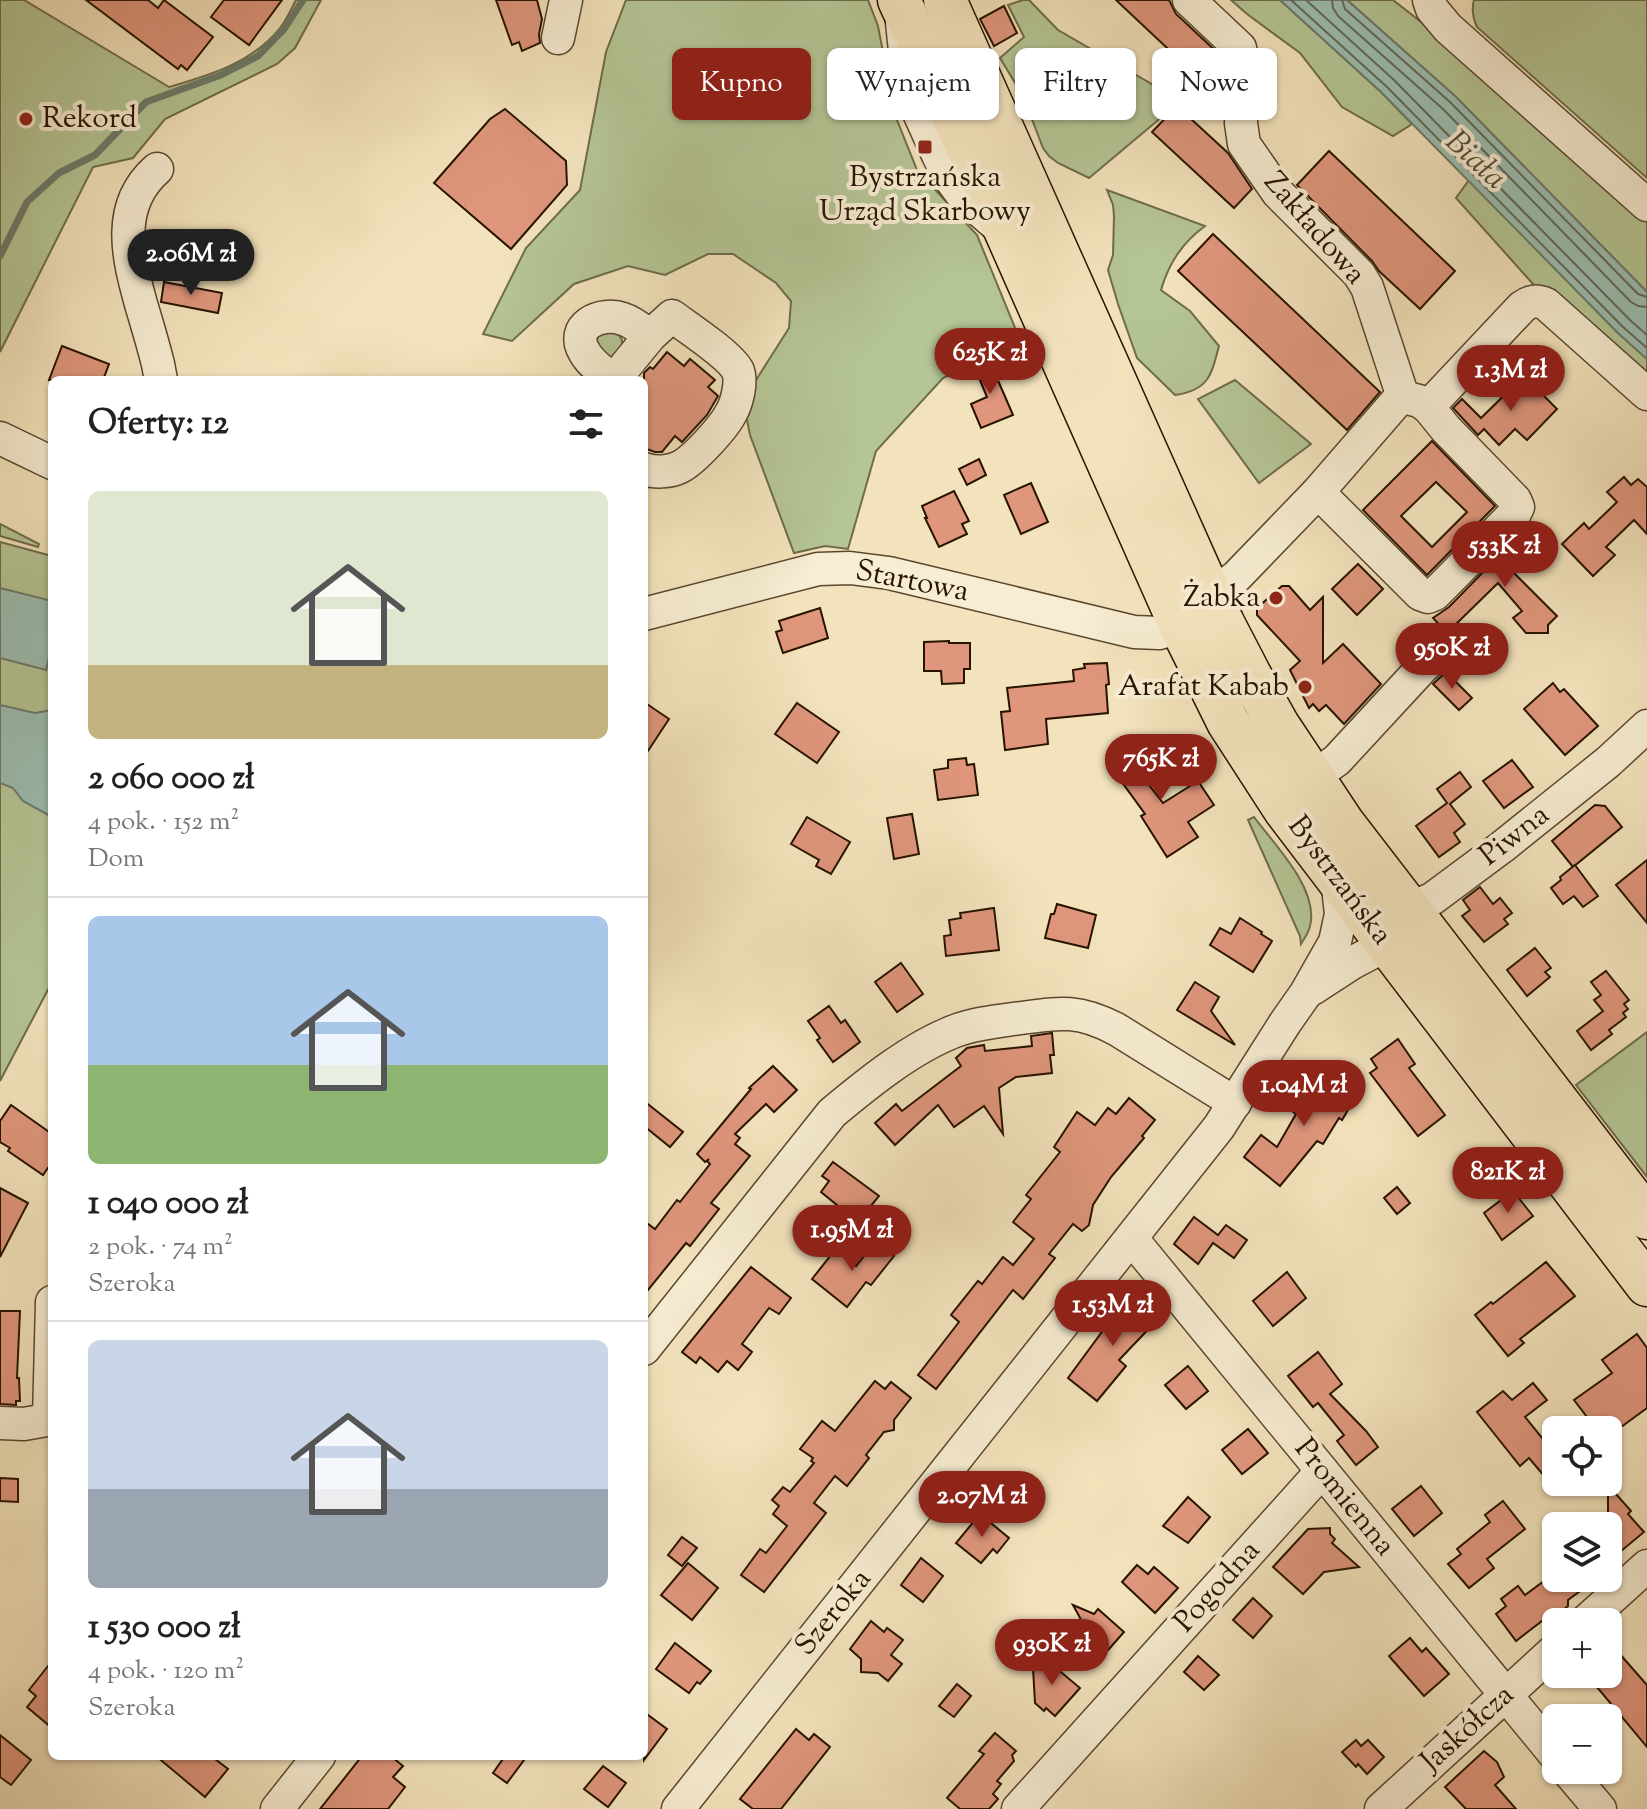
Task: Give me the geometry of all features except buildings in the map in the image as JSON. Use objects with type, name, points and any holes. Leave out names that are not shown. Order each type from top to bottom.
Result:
[{"type":"main road","name":"Bystrzańska","points":[[950,1],[1209,590],[1278,725],[1343,823],[1647,1218]]},
{"type":"main road","name":"Bystrzańska","points":[[900,2],[1008,235],[1181,627],[1228,722],[1285,810],[1337,878],[1363,935],[1647,1285]]},
{"type":"street","points":[[558,38],[566,0]]},
{"type":"street","name":"Zakładowa","points":[[1189,0],[1240,48],[1243,64],[1241,133],[1244,144],[1278,193],[1359,274],[1426,411]]},
{"type":"street","points":[[1429,0],[1432,9],[1448,28],[1647,205]]},
{"type":"street","points":[[157,169],[138,193],[128,224],[127,244],[160,376]]},
{"type":"street","points":[[1426,411],[1522,307],[1538,301],[1546,304],[1647,394]]},
{"type":"street","points":[[609,376],[585,354],[581,343],[586,324],[609,316],[626,319],[650,336]]},
{"type":"street","points":[[616,376],[650,336],[672,316],[733,362],[739,374],[731,413],[704,446],[684,466],[664,471],[648,469]]},
{"type":"street","points":[[1209,590],[1236,577],[1318,492],[1397,401],[1426,411],[1515,500],[1518,507],[1435,594],[1428,597],[1420,594],[1318,492]]},
{"type":"street","points":[[0,438],[48,461]]},
{"type":"street","name":"Startowa","points":[[648,613],[818,569],[850,568],[889,573],[1134,632],[1159,633],[1181,627]]},
{"type":"street","points":[[1312,778],[1337,760],[1444,648]]},
{"type":"street","name":"Piwna","points":[[1363,935],[1432,899],[1608,762],[1647,726]]},
{"type":"street","name":"Szeroka","points":[[1306,993],[1352,963],[1363,935]]},
{"type":"street","name":"Szeroka","points":[[678,1809],[1219,1127],[1306,993],[1363,935]]},
{"type":"street","points":[[648,1344],[832,1113],[868,1084],[925,1046],[956,1031],[990,1022],[1046,1014],[1080,1014],[1116,1029],[1235,1103]]},
{"type":"street","name":"Promienna","points":[[1132,1239],[1542,1739]]},
{"type":"street","points":[[0,1423],[24,1424],[48,1419]]},
{"type":"street","name":"Pogodna","points":[[1018,1809],[1322,1471]]},
{"type":"street","points":[[1600,1608],[1647,1566]]},
{"type":"street","name":"Jaskółcza","points":[[1381,1809],[1542,1662]]},
{"type":"street","points":[[277,1809],[316,1760]]},
{"type":"street","points":[[1579,1784],[1600,1809]]},
{"type":"green space","points":[[0,0],[24,0],[169,87],[243,59],[280,28],[296,0],[321,0],[295,48],[277,64],[165,119],[133,158],[93,167],[0,352]]},
{"type":"green space","points":[[626,0],[868,0],[882,48],[827,48],[827,120],[897,120],[917,170],[977,235],[1020,340],[943,378],[876,451],[848,549],[825,546],[794,553],[750,435],[746,415],[751,388],[789,328],[791,301],[776,283],[733,254],[708,254],[665,275],[628,266],[574,284],[512,341],[483,334],[526,248],[580,190],[606,52]]},
{"type":"green space","points":[[1029,0],[1058,30],[1089,48],[1015,48],[1015,83],[1000,58],[1024,37],[1008,5]]},
{"type":"green space","points":[[1231,0],[1280,0],[1412,124],[1393,136],[1342,107],[1300,53]]},
{"type":"green space","points":[[1347,0],[1393,0],[1439,36],[1647,218],[1647,292],[1455,96]]},
{"type":"green space","points":[[1474,0],[1647,0],[1647,178],[1477,27],[1473,14]]},
{"type":"green space","points":[[1136,75],[1152,84],[1152,120],[1158,120],[1089,178],[1058,163],[1043,148],[1032,120],[1136,120]]},
{"type":"green space","points":[[1469,180],[1647,359],[1647,388],[1533,284],[1456,198]]},
{"type":"green space","points":[[1107,190],[1205,226],[1177,254],[1161,290],[1190,311],[1219,346],[1210,374],[1195,390],[1175,395],[1137,358],[1108,270],[1113,255],[1114,216]]},
{"type":"green space","points":[[604,332],[616,332],[622,339],[622,349],[612,357],[606,356],[596,341]]},
{"type":"green space","points":[[1235,380],[1311,444],[1259,483],[1198,399]]},
{"type":"green space","points":[[0,524],[39,544],[38,547],[0,536]]},
{"type":"green space","points":[[0,542],[48,555],[48,990],[0,1081]]},
{"type":"green space","points":[[1254,817],[1292,866],[1307,893],[1311,921],[1301,944],[1248,820]]},
{"type":"green space","points":[[1647,1032],[1647,1177],[1576,1085]]},
{"type":"water","name":"Biała","points":[[1280,0],[1347,0],[1455,96],[1647,292],[1647,359],[1381,92]]},
{"type":"water","points":[[0,588],[48,600],[46,670],[0,658]]},
{"type":"water","points":[[0,705],[35,713],[48,711],[48,815],[23,801],[13,788],[0,783]]},
{"type":"waterway","points":[[0,256],[27,202],[59,173],[95,155],[146,102],[221,75],[258,56],[284,29],[303,0]]},
{"type":"place","name":"Rekord","points":[[26,119]]},
{"type":"place","name":"Bystrzańska Urząd Skarbowy","points":[[925,147]]},
{"type":"place","name":"Żabka","points":[[1276,598]]},
{"type":"place","name":"Arafat Kabab","points":[[1305,687]]}]
